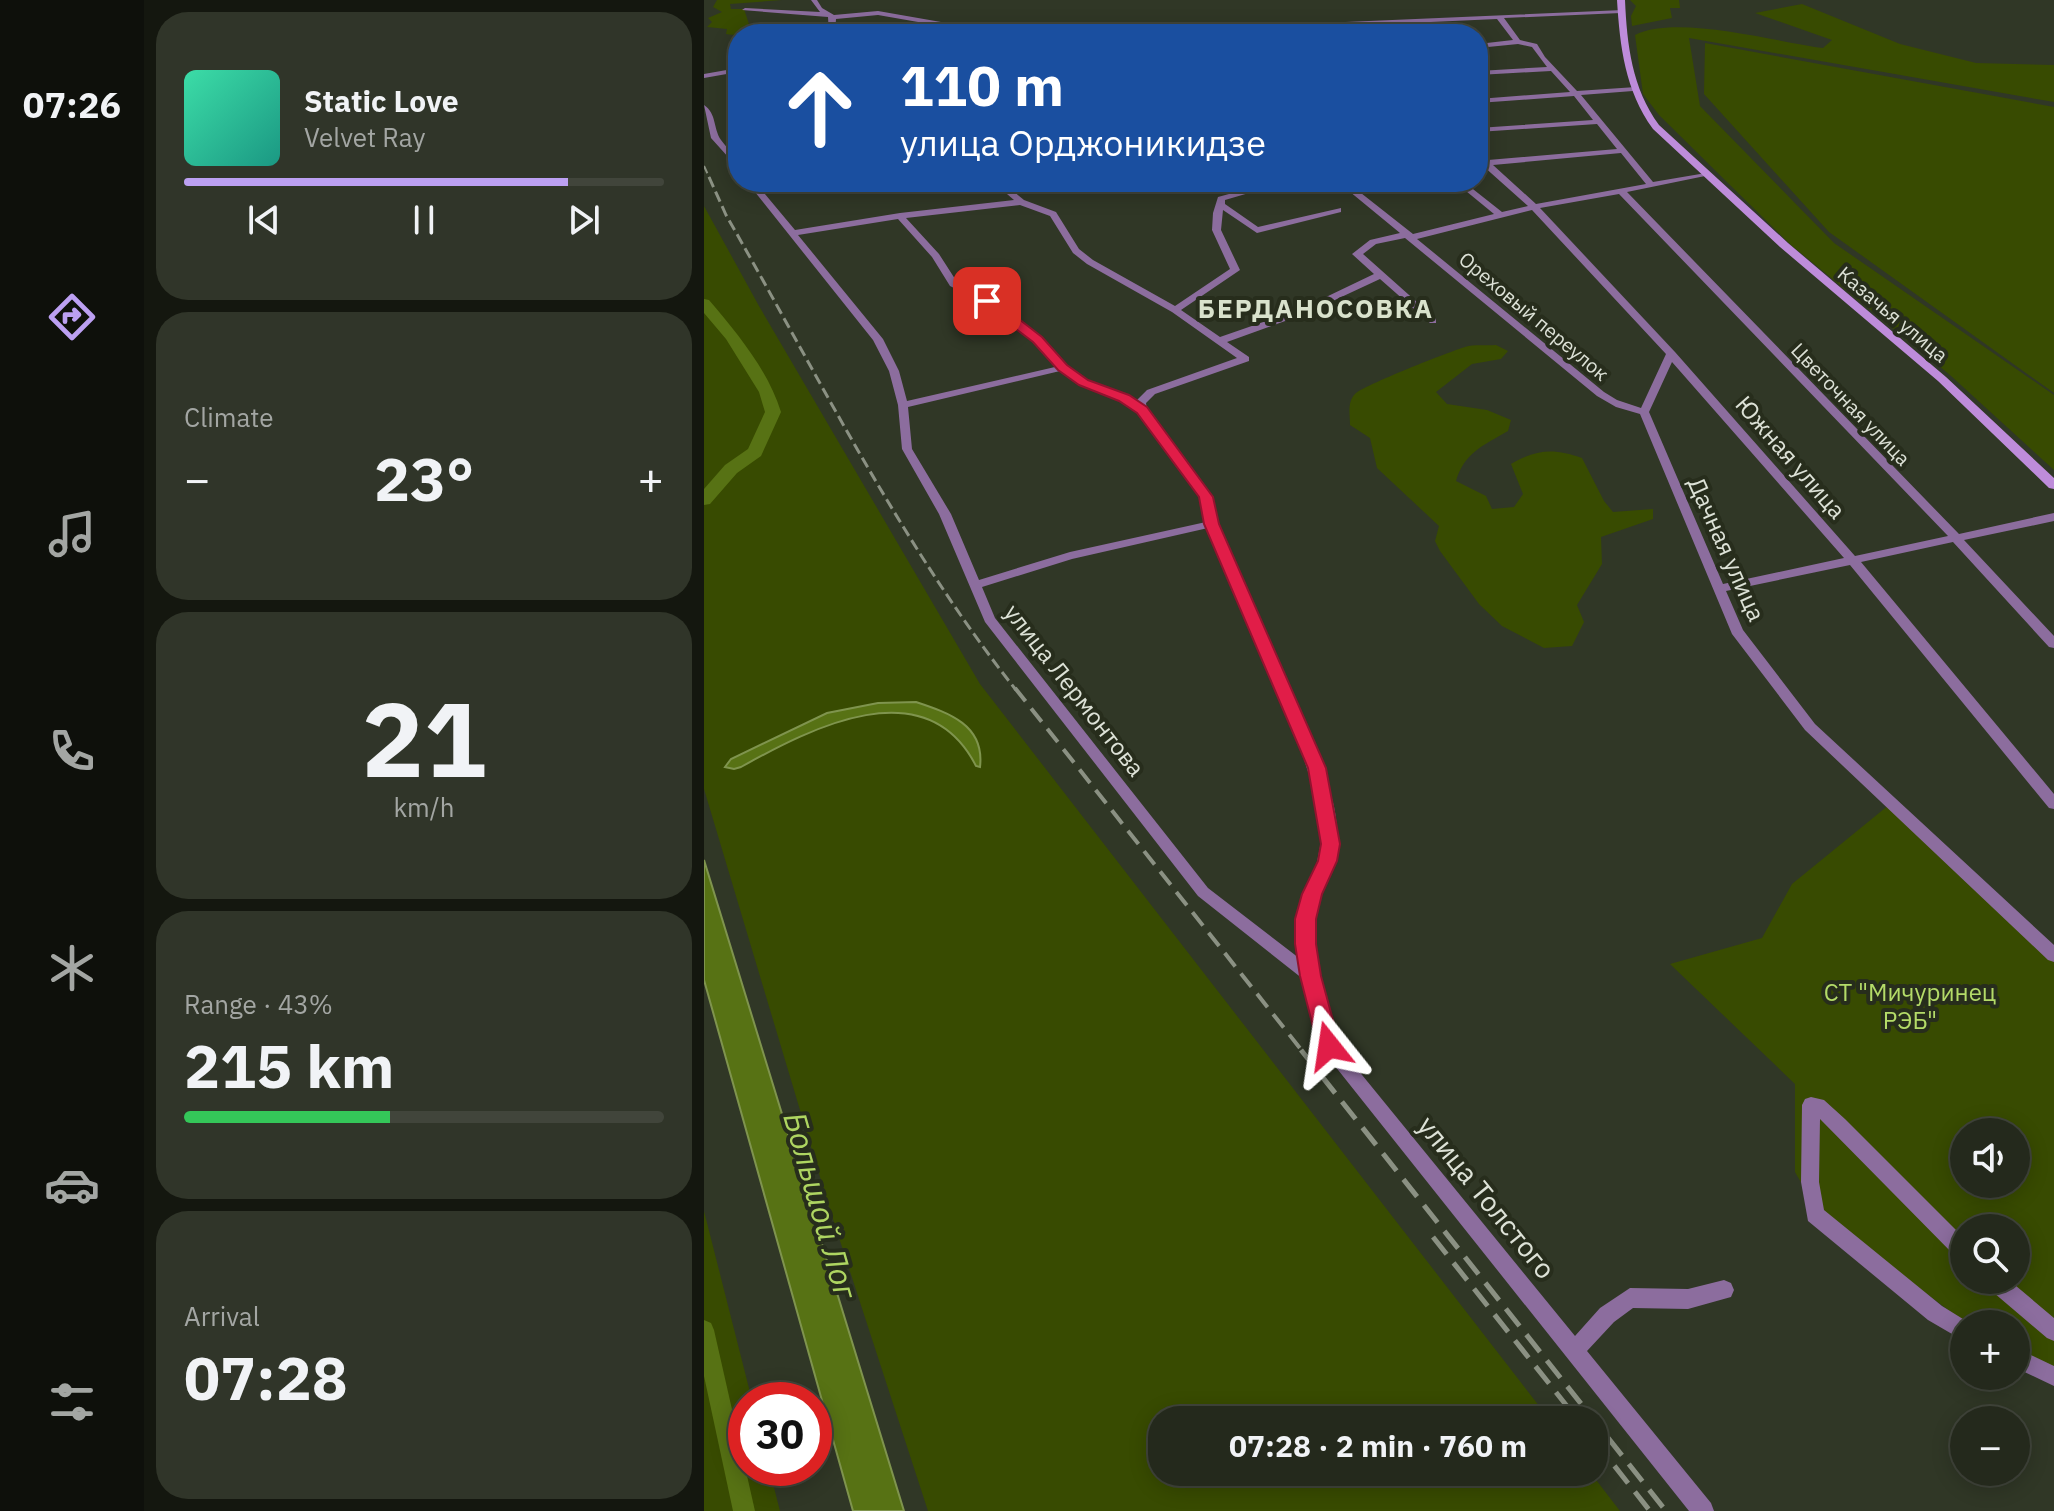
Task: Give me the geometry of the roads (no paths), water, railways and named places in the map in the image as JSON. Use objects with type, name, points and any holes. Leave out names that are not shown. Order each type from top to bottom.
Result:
[{"type":"main road","points":[[1621,0],[1633,89]]},
{"type":"main road","name":"Казачья улица","points":[[1633,89],[1643,112],[1706,175],[1942,379],[2054,485]]},
{"type":"street","points":[[814,0],[819,9],[831,16]]},
{"type":"street","points":[[745,10],[831,16],[878,13],[941,24]]},
{"type":"street","points":[[1380,24],[1621,11]]},
{"type":"street","points":[[831,16],[831,24]]},
{"type":"street","points":[[1500,18],[1518,42]]},
{"type":"street","points":[[1488,45],[1518,42],[1535,45],[1651,185]]},
{"type":"street","points":[[1488,72],[1552,69]]},
{"type":"street","points":[[704,76],[728,72]]},
{"type":"street","points":[[1488,100],[1633,89]]},
{"type":"street","points":[[704,107],[710,115],[715,138],[728,154]]},
{"type":"street","points":[[1488,129],[1599,122]]},
{"type":"street","points":[[1488,159],[1621,151]]},
{"type":"street","name":"Южная улица","points":[[1488,165],[1534,207],[1671,354],[1854,562],[2054,804]]},
{"type":"street","points":[[1433,321],[1363,262],[1357,254],[1361,249],[1373,242],[1499,214],[1706,175]]},
{"type":"street","name":"Цветочная улица","points":[[1621,191],[1956,538],[2054,644]]},
{"type":"street","name":"улица Лермонтова","points":[[759,192],[878,339],[894,371],[903,405],[907,449],[945,514],[989,619],[1203,892],[1311,976]]},
{"type":"street","points":[[1009,192],[1021,202],[1053,214],[1076,251],[1090,262],[1175,310],[1245,359],[1151,392],[1144,398],[1142,410]]},
{"type":"street","points":[[1175,310],[1235,270],[1216,232],[1214,217],[1221,199],[1246,192]]},
{"type":"street","name":"Ореховый переулок","points":[[1355,192],[1588,382],[1602,398],[1644,412]]},
{"type":"street","points":[[1472,192],[1499,214]]},
{"type":"street","points":[[793,233],[900,216],[1021,202]]},
{"type":"street","points":[[1221,205],[1257,230],[1338,210]]},
{"type":"street","points":[[900,216],[936,256],[953,284],[987,301],[1037,339],[1062,368],[1083,382],[1124,398],[1142,410],[1206,497],[1212,524],[1070,556],[975,585]]},
{"type":"street","points":[[1222,340],[1304,311],[1380,275]]},
{"type":"street","points":[[1644,412],[1671,354]]},
{"type":"street","points":[[903,405],[1062,368]]},
{"type":"street","name":"Дачная улица","points":[[1644,412],[1737,631],[1810,727],[2054,955]]},
{"type":"street","points":[[1719,589],[2054,517]]},
{"type":"street","name":"улица Толстого","points":[[1212,524],[1317,768],[1329,825],[1328,861],[1312,894],[1306,919],[1311,976],[1329,1046],[1703,1511]]},
{"type":"street","points":[[1950,1237],[1839,1125],[1818,1106],[1811,1105],[1810,1182],[1815,1215],[1950,1322]]},
{"type":"street","points":[[1575,1350],[1607,1315],[1630,1298],[1688,1299],[1724,1290]]},
{"type":"street","points":[[2010,1294],[2054,1331]]},
{"type":"street","points":[[2030,1365],[2054,1376]]},
{"type":"waterway","name":"Большой Лог","points":[[704,303],[732,337],[767,392],[773,412],[755,452],[731,469],[704,500]]},
{"type":"waterway","points":[[704,1330],[744,1511]]},
{"type":"railway","points":[[704,166],[710,179]]},
{"type":"railway","points":[[709,177],[726,215],[862,458],[935,577],[1016,690]]},
{"type":"railway","points":[[1015,688],[1303,1052]]},
{"type":"railway","points":[[1301,1050],[1666,1511]]},
{"type":"railway","points":[[1433,1237],[1567,1406]]},
{"type":"railway","points":[[1608,1458],[1650,1511]]},
{"type":"district","name":"БЕРДАНОСОВКА","points":[[1316,308]]},
{"type":"park label","name":"СТ \"Мичуринец РЭБ\"","points":[[1910,1006]]}]
